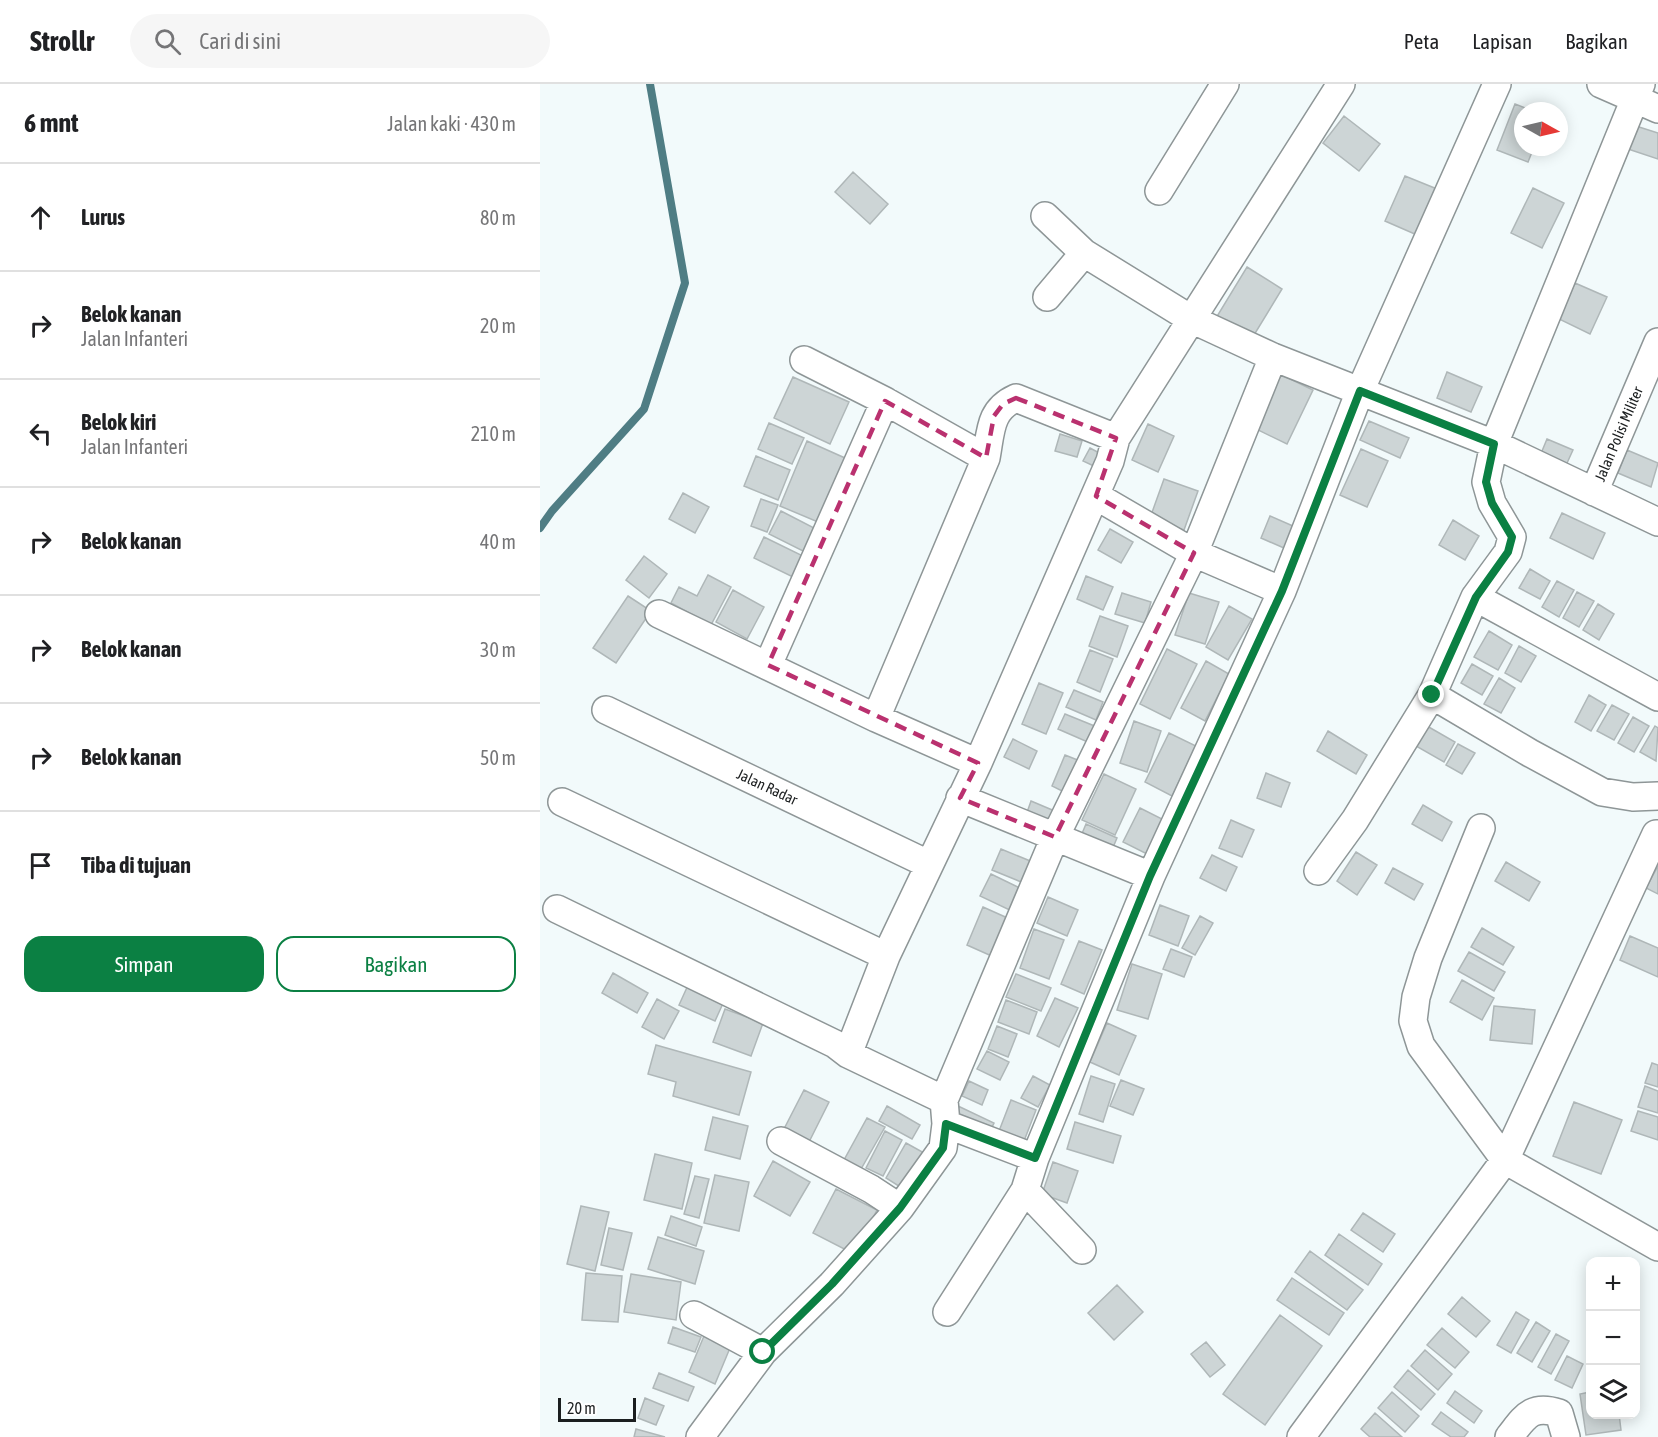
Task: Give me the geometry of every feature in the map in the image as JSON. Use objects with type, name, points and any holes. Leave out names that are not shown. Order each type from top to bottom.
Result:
[{"type":"street","points":[[1159,191],[1225,84]]},
{"type":"street","points":[[848,1054],[886,956],[978,763],[1096,496],[1110,461],[1116,438],[1341,84]]},
{"type":"street","points":[[947,1312],[1024,1190],[1150,876],[1282,591],[1360,391],[1497,84]]},
{"type":"street","points":[[1318,871],[1354,820],[1432,695],[1476,597],[1508,552],[1512,537],[1492,503],[1486,482],[1494,444],[1644,97],[1601,84]]},
{"type":"street","points":[[1045,216],[1084,253],[1191,319],[1273,357],[1494,444],[1658,522]]},
{"type":"street","points":[[1047,297],[1084,253]]},
{"type":"street","name":"Jalan Polisi Militer","points":[[1594,492],[1658,342]]},
{"type":"street","points":[[700,1437],[763,1352],[832,1284],[900,1208],[943,1148],[945,1112],[1055,837],[1194,553],[1273,357]]},
{"type":"street","points":[[804,360],[885,401],[986,458]]},
{"type":"street","points":[[876,718],[986,458],[994,416],[1003,404],[1016,398],[1116,438]]},
{"type":"street","points":[[768,665],[885,401]]},
{"type":"street","points":[[1096,496],[1194,553],[1282,591]]},
{"type":"street","points":[[1476,597],[1658,697]]},
{"type":"street","points":[[659,614],[876,718],[978,763]]},
{"type":"street","points":[[1432,695],[1530,753],[1602,792],[1633,797],[1658,796]]},
{"type":"street","name":"Jalan Radar","points":[[606,710],[928,864]]},
{"type":"street","points":[[960,798],[1150,876]]},
{"type":"street","points":[[562,802],[886,956]]},
{"type":"street","points":[[1481,828],[1428,958],[1416,997],[1413,1021],[1421,1046],[1505,1160],[1658,1247]]},
{"type":"street","points":[[1301,1437],[1505,1160],[1656,834]]},
{"type":"street","points":[[557,909],[835,1044],[945,1112],[1035,1158]]},
{"type":"street","points":[[781,1141],[871,1189],[900,1208]]},
{"type":"street","points":[[1024,1190],[1082,1250]]},
{"type":"street","points":[[694,1315],[763,1352]]},
{"type":"street","points":[[1509,1437],[1528,1413],[1544,1408],[1559,1413],[1566,1437]]},
{"type":"highlighted area","points":[[1016,398],[1116,438],[1096,496],[1194,553],[1055,837],[960,798],[978,763],[768,665],[885,401],[986,458],[994,416],[1003,404]]},
{"type":"building","points":[[1514,107],[1514,156],[1530,156],[1528,162],[1497,150]]},
{"type":"building","points":[[1344,116],[1380,144],[1359,171],[1323,143]]},
{"type":"building","points":[[1636,126],[1658,133],[1658,159],[1628,149]]},
{"type":"building","points":[[853,172],[888,204],[870,224],[835,192]]},
{"type":"building","points":[[1405,176],[1437,189],[1417,235],[1385,221]]},
{"type":"building","points":[[1533,188],[1564,203],[1542,248],[1511,233]]},
{"type":"building","points":[[1247,267],[1282,289],[1251,340],[1216,318]]},
{"type":"building","points":[[1575,283],[1607,297],[1590,334],[1559,319]]},
{"type":"building","points":[[1447,372],[1482,387],[1471,412],[1437,398]]},
{"type":"building","points":[[1280,374],[1313,390],[1287,444],[1254,428]]},
{"type":"building","points":[[793,377],[849,402],[830,444],[774,418]]},
{"type":"building","points":[[1369,421],[1409,438],[1400,458],[1360,440]]},
{"type":"building","points":[[769,423],[804,438],[792,464],[758,449]]},
{"type":"building","points":[[1148,424],[1174,436],[1158,472],[1132,460]]},
{"type":"building","points":[[1060,434],[1082,441],[1077,457],[1055,451]]},
{"type":"building","points":[[1547,439],[1573,450],[1562,474],[1537,463]]},
{"type":"building","points":[[807,441],[845,458],[818,522],[780,506]]},
{"type":"building","points":[[1090,448],[1105,456],[1098,468],[1083,461]]},
{"type":"building","points":[[1361,449],[1388,461],[1367,507],[1340,495]]},
{"type":"building","points":[[1627,450],[1658,463],[1651,487],[1618,473]]},
{"type":"building","points":[[756,456],[790,470],[778,500],[744,486]]},
{"type":"building","points":[[1164,479],[1198,491],[1184,530],[1150,518]]},
{"type":"building","points":[[683,493],[709,507],[695,533],[669,519]]},
{"type":"building","points":[[761,499],[778,505],[767,532],[751,526]]},
{"type":"building","points":[[781,511],[818,530],[807,553],[769,534]]},
{"type":"building","points":[[1562,513],[1605,533],[1593,559],[1550,538]]},
{"type":"building","points":[[1270,516],[1302,530],[1293,552],[1261,538]]},
{"type":"building","points":[[1453,520],[1479,536],[1465,560],[1439,545]]},
{"type":"building","points":[[1110,529],[1133,542],[1121,563],[1098,550]]},
{"type":"building","points":[[764,537],[803,556],[793,577],[754,558]]},
{"type":"building","points":[[644,556],[667,574],[649,598],[626,580]]},
{"type":"building","points":[[1530,569],[1550,581],[1540,599],[1519,588]]},
{"type":"building","points":[[708,575],[731,587],[711,625],[671,603],[679,587],[697,596]]},
{"type":"building","points":[[1086,576],[1113,587],[1103,610],[1077,599]]},
{"type":"building","points":[[1557,581],[1574,590],[1559,617],[1542,607]]},
{"type":"building","points":[[733,590],[764,607],[747,639],[716,622]]},
{"type":"building","points":[[1577,592],[1594,601],[1579,627],[1563,618]]},
{"type":"building","points":[[1122,593],[1151,602],[1145,623],[1115,614]]},
{"type":"building","points":[[1189,593],[1219,602],[1205,644],[1175,635]]},
{"type":"building","points":[[628,596],[651,611],[616,663],[593,648]]},
{"type":"building","points":[[1598,604],[1614,614],[1599,640],[1583,630]]},
{"type":"building","points":[[1229,606],[1252,619],[1228,660],[1206,647]]},
{"type":"building","points":[[1100,616],[1128,626],[1117,657],[1089,646]]},
{"type":"building","points":[[1489,631],[1512,645],[1498,670],[1474,657]]},
{"type":"building","points":[[1519,646],[1536,656],[1521,682],[1505,673]]},
{"type":"building","points":[[1167,649],[1197,664],[1170,719],[1140,704]]},
{"type":"building","points":[[1090,650],[1113,659],[1100,692],[1077,682]]},
{"type":"building","points":[[1206,661],[1229,674],[1205,721],[1181,708]]},
{"type":"building","points":[[1472,664],[1493,676],[1482,695],[1461,683]]},
{"type":"building","points":[[1499,678],[1515,688],[1501,713],[1484,704]]},
{"type":"building","points":[[1039,683],[1063,693],[1046,734],[1022,724]]},
{"type":"building","points":[[1074,690],[1103,702],[1096,720],[1066,707]]},
{"type":"building","points":[[1589,695],[1606,705],[1591,731],[1575,722]]},
{"type":"building","points":[[1612,705],[1629,714],[1614,740],[1597,731]]},
{"type":"building","points":[[1065,714],[1097,727],[1090,743],[1058,729]]},
{"type":"building","points":[[1633,717],[1649,726],[1634,752],[1618,743]]},
{"type":"building","points":[[1134,721],[1161,731],[1147,772],[1120,763]]},
{"type":"building","points":[[1427,726],[1455,742],[1444,762],[1416,746]]},
{"type":"building","points":[[1655,726],[1658,728],[1656,761],[1640,752]]},
{"type":"building","points":[[1328,731],[1367,755],[1356,774],[1317,751]]},
{"type":"building","points":[[1169,733],[1196,746],[1172,796],[1145,782]]},
{"type":"building","points":[[1013,739],[1037,751],[1029,769],[1004,757]]},
{"type":"building","points":[[1458,744],[1475,753],[1462,774],[1446,765]]},
{"type":"building","points":[[1065,755],[1080,761],[1066,793],[1052,786]]},
{"type":"building","points":[[1266,773],[1290,783],[1281,807],[1257,798]]},
{"type":"building","points":[[1104,774],[1136,789],[1115,835],[1082,820]]},
{"type":"building","points":[[1031,801],[1057,812],[1051,829],[1025,818]]},
{"type":"building","points":[[1423,805],[1452,822],[1442,841],[1412,824]]},
{"type":"building","points":[[1140,808],[1166,821],[1149,855],[1123,842]]},
{"type":"building","points":[[1231,820],[1254,830],[1242,857],[1219,848]]},
{"type":"building","points":[[1086,824],[1117,838],[1109,857],[1078,843]]},
{"type":"building","points":[[1001,849],[1040,865],[1031,886],[992,870]]},
{"type":"building","points":[[1356,852],[1377,865],[1357,895],[1337,881]]},
{"type":"building","points":[[1212,855],[1237,867],[1226,891],[1200,878]]},
{"type":"building","points":[[1506,862],[1540,882],[1529,901],[1495,881]]},
{"type":"building","points":[[1658,866],[1658,894],[1646,888]]},
{"type":"building","points":[[1393,868],[1423,884],[1414,900],[1385,883]]},
{"type":"building","points":[[991,874],[1026,891],[1016,913],[980,896]]},
{"type":"building","points":[[1048,897],[1078,910],[1067,936],[1037,923]]},
{"type":"building","points":[[1160,905],[1189,916],[1178,946],[1149,935]]},
{"type":"building","points":[[983,907],[1012,920],[996,958],[967,945]]},
{"type":"building","points":[[1200,916],[1213,923],[1195,955],[1182,948]]},
{"type":"building","points":[[1482,928],[1514,947],[1503,965],[1471,947]]},
{"type":"building","points":[[1034,929],[1064,940],[1049,979],[1020,968]]},
{"type":"building","points":[[1630,936],[1658,948],[1658,977],[1620,960]]},
{"type":"building","points":[[1079,941],[1102,950],[1084,994],[1061,984]]},
{"type":"building","points":[[1171,949],[1192,957],[1184,977],[1163,969]]},
{"type":"building","points":[[1469,952],[1505,972],[1494,991],[1458,971]]},
{"type":"building","points":[[1132,964],[1162,974],[1148,1019],[1117,1010]]},
{"type":"building","points":[[613,973],[648,993],[637,1013],[602,993]]},
{"type":"building","points":[[1016,974],[1051,988],[1041,1011],[1006,997]]},
{"type":"building","points":[[1462,980],[1494,998],[1482,1020],[1450,1002]]},
{"type":"building","points":[[689,983],[725,999],[715,1021],[679,1005]]},
{"type":"building","points":[[1055,998],[1078,1008],[1059,1047],[1037,1036]]},
{"type":"building","points":[[657,999],[679,1011],[664,1039],[642,1027]]},
{"type":"building","points":[[1006,1000],[1037,1012],[1029,1034],[998,1022]]},
{"type":"building","points":[[1494,1006],[1535,1010],[1532,1044],[1490,1040]]},
{"type":"building","points":[[725,1009],[763,1023],[751,1056],[713,1042]]},
{"type":"building","points":[[1107,1023],[1136,1036],[1119,1075],[1090,1062]]},
{"type":"building","points":[[997,1026],[1017,1034],[1008,1057],[988,1049]]},
{"type":"building","points":[[656,1045],[751,1072],[739,1115],[673,1096],[676,1082],[648,1074]]},
{"type":"building","points":[[987,1051],[1009,1062],[1000,1080],[977,1069]]},
{"type":"building","points":[[1652,1063],[1658,1065],[1658,1087],[1645,1083]]},
{"type":"building","points":[[1033,1076],[1050,1085],[1038,1107],[1021,1098]]},
{"type":"building","points":[[1091,1076],[1115,1084],[1103,1122],[1079,1114]]},
{"type":"building","points":[[1121,1080],[1144,1089],[1133,1115],[1110,1106]]},
{"type":"building","points":[[969,1081],[988,1090],[982,1105],[962,1096]]},
{"type":"building","points":[[1645,1086],[1658,1091],[1658,1113],[1638,1107]]},
{"type":"building","points":[[804,1090],[829,1102],[809,1142],[784,1129]]},
{"type":"building","points":[[1011,1100],[1036,1110],[1024,1141],[999,1131]]},
{"type":"building","points":[[1574,1102],[1622,1120],[1601,1174],[1553,1156]]},
{"type":"building","points":[[887,1106],[920,1125],[912,1139],[879,1121]]},
{"type":"building","points":[[958,1106],[994,1123],[987,1138],[951,1121]]},
{"type":"building","points":[[1638,1111],[1658,1117],[1658,1140],[1631,1131]]},
{"type":"building","points":[[713,1117],[748,1126],[740,1159],[705,1150]]},
{"type":"building","points":[[867,1118],[885,1127],[861,1169],[844,1160]]},
{"type":"building","points":[[1075,1122],[1121,1136],[1113,1163],[1067,1149]]},
{"type":"building","points":[[885,1131],[902,1140],[883,1176],[866,1168]]},
{"type":"building","points":[[906,1143],[926,1154],[905,1190],[886,1178]]},
{"type":"building","points":[[655,1154],[692,1163],[682,1209],[644,1200]]},
{"type":"building","points":[[773,1161],[810,1182],[790,1216],[754,1196]]},
{"type":"building","points":[[1053,1162],[1078,1171],[1067,1203],[1042,1194]]},
{"type":"building","points":[[715,1175],[749,1182],[739,1231],[704,1223]]},
{"type":"building","points":[[695,1176],[709,1179],[699,1218],[684,1214]]},
{"type":"building","points":[[836,1189],[877,1210],[854,1254],[813,1233]]},
{"type":"building","points":[[581,1206],[609,1212],[595,1271],[567,1264]]},
{"type":"building","points":[[1363,1213],[1395,1234],[1383,1252],[1351,1230]]},
{"type":"building","points":[[671,1216],[702,1227],[696,1246],[665,1235]]},
{"type":"building","points":[[609,1228],[632,1233],[623,1270],[601,1265]]},
{"type":"building","points":[[1339,1234],[1382,1264],[1368,1285],[1325,1255]]},
{"type":"building","points":[[658,1237],[704,1251],[695,1284],[648,1269]]},
{"type":"building","points":[[1310,1251],[1363,1290],[1347,1310],[1295,1272]]},
{"type":"building","points":[[586,1273],[622,1276],[618,1322],[582,1320]]},
{"type":"building","points":[[631,1274],[681,1282],[676,1320],[624,1312]]},
{"type":"building","points":[[1292,1278],[1344,1313],[1329,1335],[1277,1300]]},
{"type":"building","points":[[1117,1285],[1143,1312],[1114,1340],[1088,1313]]},
{"type":"building","points":[[1462,1297],[1490,1321],[1476,1337],[1448,1314]]},
{"type":"building","points":[[1516,1312],[1529,1320],[1511,1353],[1497,1345]]},
{"type":"building","points":[[1280,1315],[1322,1346],[1265,1425],[1223,1394]]},
{"type":"building","points":[[1536,1322],[1550,1331],[1532,1362],[1517,1353]]},
{"type":"building","points":[[673,1327],[701,1337],[695,1352],[668,1343]]},
{"type":"building","points":[[1442,1328],[1469,1352],[1455,1368],[1427,1345]]},
{"type":"building","points":[[1556,1334],[1569,1341],[1551,1374],[1538,1367]]},
{"type":"building","points":[[704,1336],[730,1348],[715,1384],[689,1372]]},
{"type":"building","points":[[1206,1342],[1225,1365],[1210,1377],[1191,1354]]},
{"type":"building","points":[[1425,1350],[1452,1374],[1438,1390],[1411,1366]]},
{"type":"building","points":[[1567,1356],[1583,1364],[1572,1388],[1555,1380]]},
{"type":"building","points":[[1408,1370],[1435,1394],[1421,1410],[1394,1387]]},
{"type":"building","points":[[659,1373],[694,1387],[688,1401],[653,1388]]},
{"type":"building","points":[[1455,1391],[1482,1411],[1474,1423],[1447,1403]]},
{"type":"building","points":[[1392,1392],[1419,1416],[1405,1432],[1378,1408]]},
{"type":"building","points":[[1586,1393],[1586,1419],[1620,1419],[1621,1430],[1586,1435],[1580,1394]]},
{"type":"building","points":[[645,1398],[664,1406],[656,1425],[638,1418]]},
{"type":"building","points":[[1441,1412],[1468,1432],[1464,1437],[1451,1437],[1432,1424]]},
{"type":"building","points":[[1375,1413],[1402,1437],[1370,1437],[1361,1429]]},
{"type":"building","points":[[636,1429],[665,1437],[634,1437]]},
{"type":"waterway","points":[[540,528],[552,511],[644,409],[685,283],[650,84]]},
{"type":"route","points":[[763,1352],[832,1284],[900,1208],[943,1148],[946,1124],[1035,1158],[1150,876],[1282,591],[1360,391],[1494,444],[1486,482],[1492,503],[1503,517],[1512,537],[1508,552],[1476,597],[1432,695]]}]
